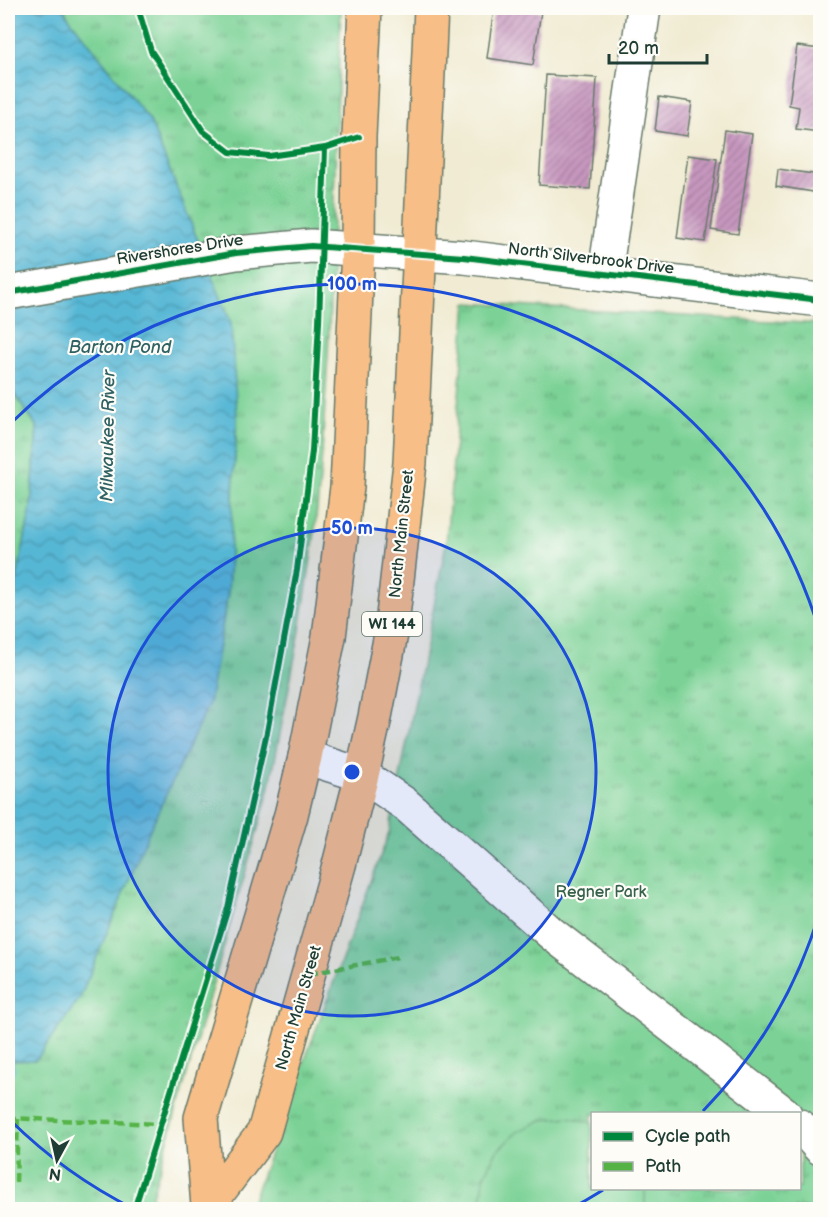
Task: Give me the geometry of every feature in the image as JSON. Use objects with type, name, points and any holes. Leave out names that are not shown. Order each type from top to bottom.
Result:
[{"type":"main road","name":"North Main Street","points":[[207,1208],[201,1118],[291,815],[330,637],[347,487],[358,249],[359,137],[365,8]]},
{"type":"main road","name":"North Main Street","points":[[207,1208],[264,1132],[362,775],[391,634],[410,463],[431,8]]},
{"type":"street","points":[[605,274],[644,8]]},
{"type":"street","name":"Rivershores Drive","points":[[8,293],[236,253],[311,246],[358,249]]},
{"type":"street","name":"North Silverbrook Drive","points":[[358,249],[464,257],[820,300]]},
{"type":"street","points":[[305,758],[362,775],[405,804],[552,934],[784,1112]]},
{"type":"street","points":[[801,1127],[820,1148]]},
{"type":"green space","points":[[65,8],[341,8],[328,355],[321,468],[314,538],[300,630],[269,790],[148,1209],[8,1210],[8,1061],[36,1060],[150,829],[209,703],[228,592],[237,416]]},
{"type":"green space","name":"Regner Park","points":[[467,303],[820,324],[820,1209],[249,1210],[389,833],[446,544]]},
{"type":"green space","points":[[8,384],[37,427],[31,507],[8,621]]},
{"type":"green space","points":[[570,1117],[591,1123],[591,1190],[645,1190],[645,1209],[482,1209],[484,1177],[496,1152],[517,1132],[542,1120]]},
{"type":"water","name":"Barton Pond","points":[[8,8],[65,8],[67,15],[150,121],[231,323],[237,416],[228,592],[209,703],[150,829],[80,998],[36,1060],[8,1061],[8,621],[31,507],[37,427],[8,384]]},
{"type":"building","points":[[494,8],[541,11],[533,65],[487,58]]},
{"type":"building","points":[[797,46],[820,49],[820,132],[796,129],[799,107],[789,105]]},
{"type":"building","points":[[546,75],[597,78],[590,189],[539,185]]},
{"type":"building","points":[[659,97],[692,102],[687,136],[655,131]]},
{"type":"building","points":[[725,130],[752,134],[738,234],[711,230]]},
{"type":"building","points":[[688,155],[717,159],[705,242],[677,238]]},
{"type":"building","points":[[778,169],[820,175],[820,193],[776,186]]},
{"type":"waterway","points":[[8,1062],[10,1069]]},
{"type":"marked path","points":[[309,974],[398,957]]},
{"type":"marked path","points":[[8,1118],[160,1124]]},
{"type":"marked path","points":[[16,1182],[18,1118]]},
{"type":"cycle path","points":[[138,8],[151,51],[203,131],[230,152],[269,156],[325,148],[359,137]]},
{"type":"cycle path","points":[[134,1210],[228,908],[267,732],[297,570],[312,451],[325,148]]},
{"type":"cycle path","points":[[8,293],[236,253],[311,246],[464,257],[820,300]]},
{"type":"water label","name":"Milwaukee River","points":[[108,436]]}]
